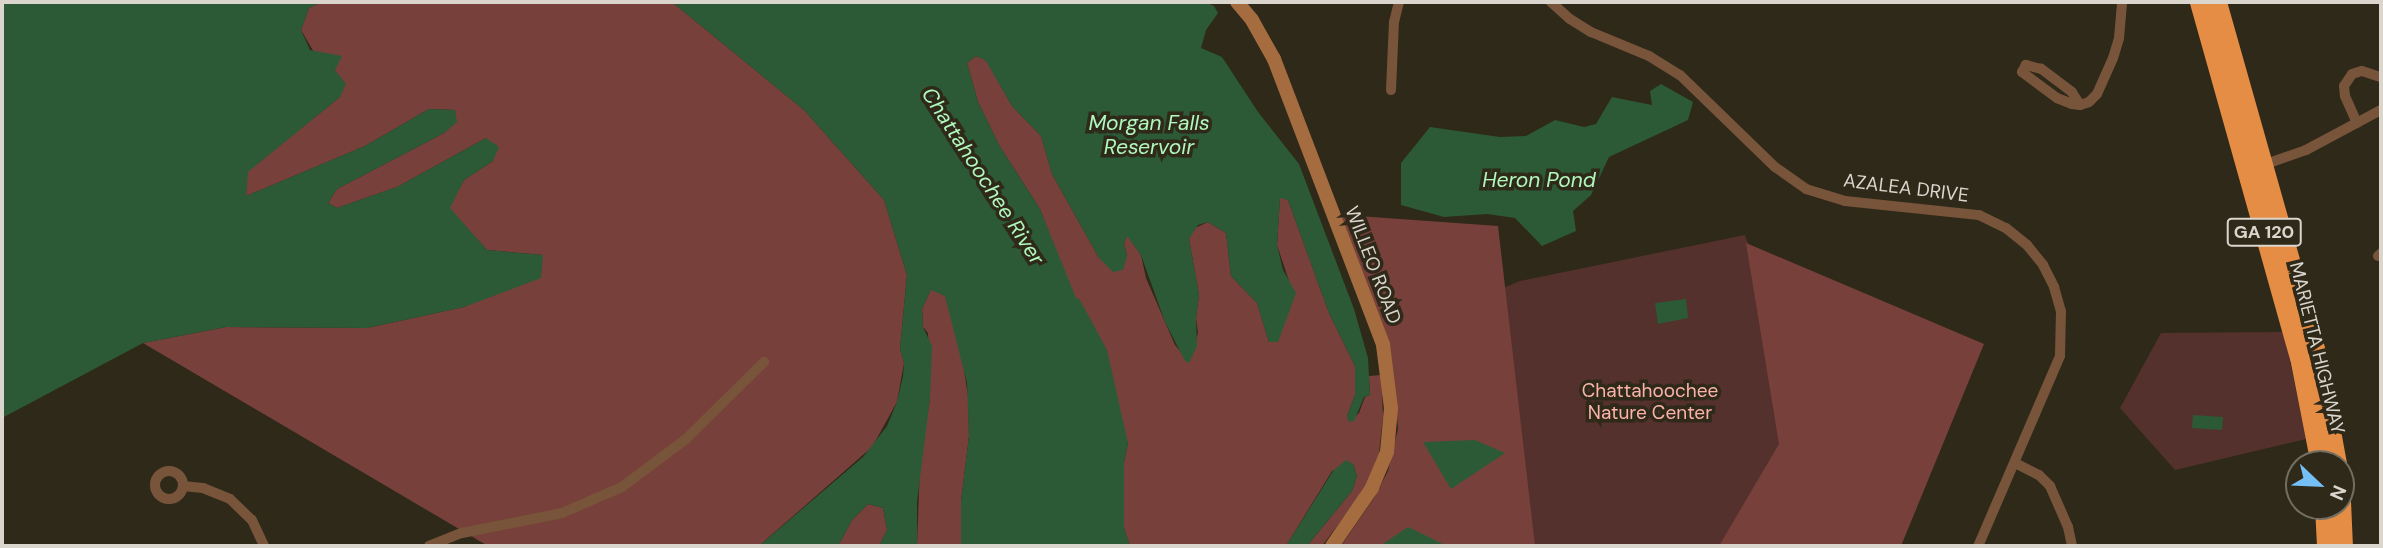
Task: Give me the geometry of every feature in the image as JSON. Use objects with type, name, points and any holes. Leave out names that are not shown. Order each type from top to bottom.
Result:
[{"type":"highway","name":"MARIETTA HIGHWAY","points":[[2199,2],[2299,358],[2317,450]]},
{"type":"highway","name":"MARIETTA HIGHWAY","points":[[2217,2],[2318,360],[2334,450]]},
{"type":"highway","points":[[2325,520],[2326,546]]},
{"type":"highway","points":[[2342,520],[2343,546]]},
{"type":"street","name":"WILLEO ROAD","points":[[1237,2],[1252,20],[1274,59],[1385,356],[1391,408],[1387,452],[1372,488],[1332,546]]},
{"type":"street","points":[[1391,90],[1394,22],[1399,2]]},
{"type":"street","name":"AZALEA DRIVE","points":[[1551,2],[1570,19],[1591,32],[1649,56],[1680,75],[1775,167],[1806,188],[1845,201],[1979,215],[2006,228],[2027,245],[2043,265],[2054,287],[2061,311],[2062,338],[2055,373],[1978,546]]},
{"type":"street","points":[[2080,105],[2072,92],[2040,69],[2026,65],[2023,69],[2022,74],[2057,98],[2080,105],[2089,102],[2097,94],[2119,38],[2122,2]]},
{"type":"street","points":[[2357,123],[2345,96],[2344,86],[2351,74],[2362,71],[2381,77]]},
{"type":"street","points":[[2263,165],[2306,150],[2381,110]]},
{"type":"street","points":[[429,546],[480,529],[562,513],[622,487],[686,439],[764,362]]},
{"type":"street","points":[[2015,463],[2039,475],[2050,486],[2068,527],[2072,546]]},
{"type":"street","points":[[183,486],[203,488],[230,499],[252,520],[264,546]]},
{"type":"green space","name":"Chattahoochee Nature Center","points":[[1745,235],[1851,546],[1348,546],[1392,482],[1409,420],[1389,335],[1520,281]]},
{"type":"green space","points":[[2284,332],[2306,439],[2175,470],[2120,408],[2161,333]]},
{"type":"shaded area","points":[[321,2],[672,2],[804,110],[884,200],[907,275],[900,349],[904,363],[897,402],[872,447],[759,546],[488,546],[143,343],[226,327],[367,328],[464,307],[543,255],[487,250],[449,208],[464,180],[493,161],[486,138],[397,187],[337,208],[328,203],[337,189],[444,133],[456,122],[455,110],[429,109],[365,146],[246,196],[247,172],[340,97],[301,30],[309,8]]},
{"type":"shaded area","points":[[976,56],[986,60],[1012,106],[1041,136],[1052,174],[1099,258],[1127,256],[1124,243],[1127,235],[1141,255],[1146,278],[1175,345],[1189,362],[1198,333],[1196,318],[1199,295],[1189,239],[1193,229],[1208,222],[1226,233],[1231,276],[1257,303],[1269,342],[1292,290],[1277,245],[1280,197],[1288,200],[1329,313],[1355,366],[1355,395],[1347,416],[1349,421],[1359,413],[1365,397],[1370,395],[1369,376],[1381,375],[1383,416],[1379,453],[1364,490],[1322,546],[1307,546],[1352,491],[1357,476],[1353,464],[1332,471],[1286,546],[1130,546],[1124,528],[1124,462],[1128,443],[1040,209],[999,145],[978,102],[967,63]]},
{"type":"shaded area","points":[[1330,214],[1498,226],[1535,546],[1341,546],[1374,498],[1388,471],[1398,429],[1395,393]]},
{"type":"shaded area","points":[[1746,243],[1984,344],[1901,546],[1719,546],[1779,444]]},
{"type":"shaded area","points":[[931,289],[945,296],[960,344],[968,396],[969,436],[961,501],[961,546],[917,546],[920,463],[930,398],[928,333],[923,327],[922,309]]},
{"type":"shaded area","points":[[868,504],[883,508],[887,530],[879,546],[838,546],[852,520]]},
{"type":"water","points":[[2,2],[321,2],[309,8],[301,30],[310,50],[342,56],[335,70],[346,84],[340,97],[248,172],[246,196],[365,146],[429,109],[455,110],[457,122],[444,133],[337,189],[328,203],[337,208],[397,187],[486,138],[499,147],[493,161],[464,180],[450,208],[487,250],[543,255],[541,278],[464,307],[367,328],[226,327],[143,343],[2,418]]},
{"type":"water","name":"Morgan Falls Reservoir","points":[[672,2],[1204,2],[1214,6],[1218,13],[1206,30],[1201,48],[1222,57],[1258,112],[1299,164],[1354,309],[1368,358],[1370,395],[1364,397],[1354,421],[1349,422],[1347,416],[1355,395],[1355,366],[1329,313],[1288,200],[1280,198],[1277,245],[1283,270],[1296,293],[1278,342],[1269,342],[1257,303],[1231,276],[1226,233],[1208,222],[1198,225],[1189,239],[1199,295],[1197,346],[1189,363],[1185,361],[1165,322],[1141,255],[1127,236],[1124,243],[1127,256],[1123,270],[1113,272],[1099,258],[1052,174],[1041,136],[1012,106],[986,61],[976,56],[967,63],[978,102],[999,145],[1040,209],[1076,298],[1080,300],[1107,350],[1128,443],[1124,462],[1124,528],[1130,546],[961,546],[961,501],[969,436],[967,383],[945,296],[931,290],[922,309],[923,327],[932,346],[930,398],[917,502],[917,546],[879,546],[887,530],[883,508],[868,504],[852,520],[838,546],[759,546],[863,457],[887,426],[897,402],[903,376],[904,363],[900,349],[907,275],[884,200],[804,110]]},
{"type":"water","name":"Heron Pond","points":[[1661,84],[1693,102],[1688,120],[1609,157],[1591,195],[1573,211],[1576,231],[1542,246],[1515,218],[1487,214],[1444,217],[1401,205],[1401,163],[1430,127],[1500,137],[1526,136],[1555,120],[1584,127],[1596,124],[1612,97],[1652,105],[1650,91]]},
{"type":"water","points":[[1686,299],[1688,318],[1658,324],[1655,303]]},
{"type":"water","points":[[2193,415],[2223,417],[2222,430],[2192,428]]},
{"type":"water","points":[[1475,440],[1505,453],[1451,489],[1423,442]]},
{"type":"water","points":[[1346,460],[1353,464],[1357,476],[1352,491],[1307,546],[1286,546],[1333,471]]},
{"type":"water","points":[[1408,527],[1447,546],[1380,546]]},
{"type":"water label","name":"Chattahoochee River","points":[[983,176]]}]
